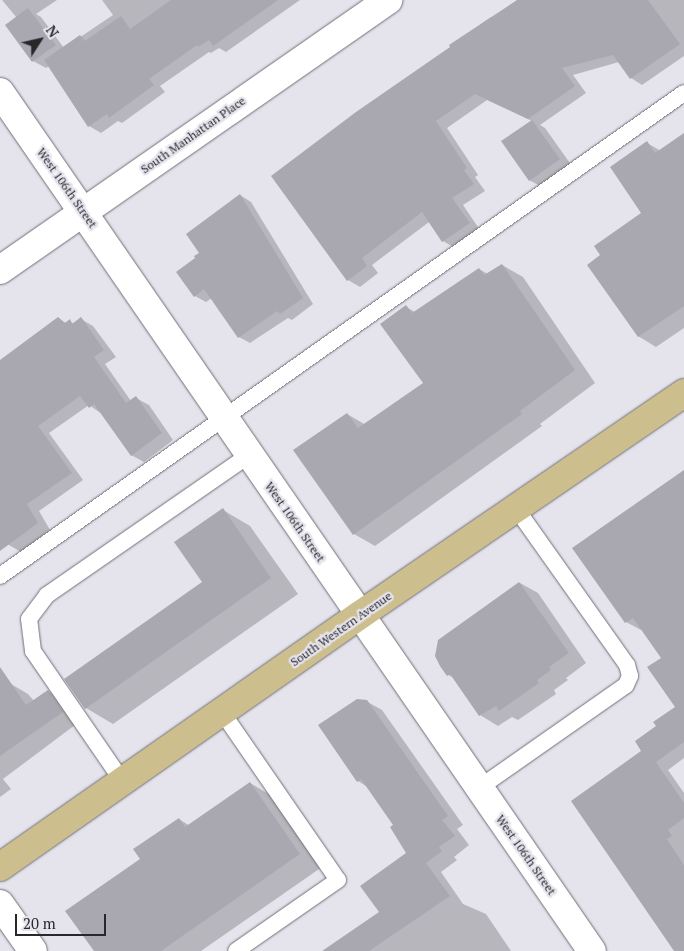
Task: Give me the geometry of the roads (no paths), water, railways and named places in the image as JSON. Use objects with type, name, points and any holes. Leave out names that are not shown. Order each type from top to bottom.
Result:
[{"type":"main road","name":"South Western Avenue","points":[[0,868],[360,615],[684,394]]},
{"type":"street","name":"South Manhattan Place","points":[[0,270],[388,0]]},
{"type":"street","name":"West 106th Street","points":[[0,92],[592,951]]},
{"type":"street","points":[[0,904],[33,951]]},
{"type":"lane","points":[[0,576],[684,93]]},
{"type":"lane","points":[[123,782],[33,651],[29,619],[48,595],[249,455]]},
{"type":"lane","points":[[479,788],[626,685],[630,676],[627,666],[516,508]]},
{"type":"lane","points":[[222,712],[338,880],[236,951]]}]
